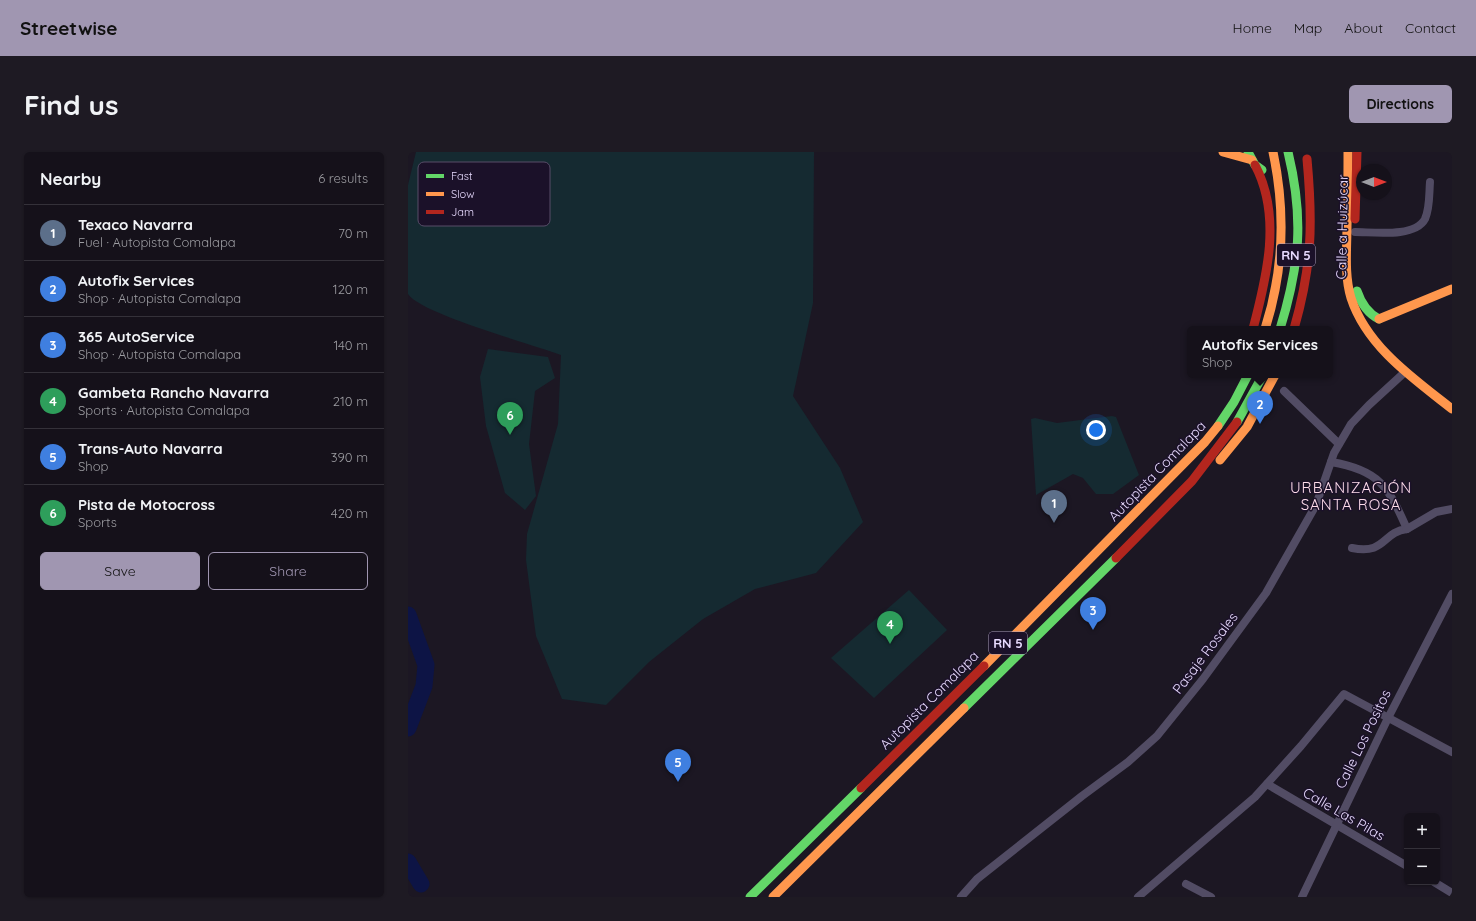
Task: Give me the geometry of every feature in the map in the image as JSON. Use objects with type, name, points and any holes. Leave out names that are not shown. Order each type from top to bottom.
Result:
[{"type":"main road","points":[[1223,152],[1251,159],[1263,171],[1272,174],[1288,174],[1297,170],[1309,155]]},
{"type":"main road","name":"RN 5","points":[[1267,326],[1277,285],[1283,228],[1282,197],[1273,152]]},
{"type":"main road","name":"RN 5","points":[[1281,326],[1294,269],[1299,233],[1298,200],[1288,152]]},
{"type":"main road","name":"Calle a Huizúcar","points":[[1348,152],[1347,277],[1354,307],[1375,340],[1405,372],[1452,409]]},
{"type":"main road","name":"Calle a Huizúcar","points":[[1357,152],[1354,275],[1356,287],[1364,308],[1375,317]]},
{"type":"main road","points":[[1295,326],[1304,290],[1310,255],[1311,214],[1309,155]]},
{"type":"main road","points":[[1251,159],[1266,192],[1269,227],[1262,292],[1254,326]]},
{"type":"main road","points":[[1354,307],[1364,314],[1375,317],[1452,289]]},
{"type":"main road","points":[[1375,317],[1375,340]]},
{"type":"main road","points":[[1160,490],[1220,409],[1236,378]]},
{"type":"main road","name":"Autopista Comalapa","points":[[750,897],[1025,626],[1160,490],[1223,421],[1235,402],[1247,378]]},
{"type":"main road","name":"Autopista Comalapa","points":[[773,897],[1180,495],[1204,469],[1236,424],[1261,378]]},
{"type":"main road","points":[[1180,495],[1221,460],[1236,443],[1261,403],[1274,378]]},
{"type":"street","points":[[1355,232],[1402,232],[1421,224],[1426,218],[1430,199],[1430,182]]},
{"type":"street","name":"Pasaje Rosales","points":[[961,897],[977,879],[1082,796],[1128,762],[1157,736],[1203,679],[1266,593],[1316,505],[1339,444],[1356,419],[1405,372]]},
{"type":"street","points":[[1284,391],[1339,444]]},
{"type":"street","points":[[1331,462],[1354,466],[1371,474],[1383,486],[1397,505],[1407,529]]},
{"type":"street","points":[[1352,548],[1362,550],[1373,549],[1385,542],[1397,530],[1407,529],[1436,512],[1452,509]]},
{"type":"street","name":"Calle Los Positos","points":[[1302,897],[1336,823],[1388,718],[1449,605],[1452,594]]},
{"type":"street","points":[[1138,897],[1255,797],[1301,746],[1342,695],[1347,694],[1452,752]]},
{"type":"street","name":"Calle Las Pilas","points":[[1267,784],[1404,864]]},
{"type":"street","points":[[1186,884],[1211,897]]},
{"type":"street","points":[[1439,885],[1450,892]]},
{"type":"shaded area","points":[[416,152],[814,152],[813,303],[793,396],[840,468],[863,522],[816,573],[755,589],[703,619],[649,662],[606,705],[562,699],[536,636],[526,560],[527,534],[558,424],[561,355],[454,319],[417,302],[408,294],[408,185]]},
{"type":"shaded area","points":[[488,349],[548,357],[555,378],[535,391],[529,444],[536,496],[525,510],[505,493],[486,426],[480,377]]},
{"type":"shaded area","points":[[1112,416],[1116,417],[1139,475],[1113,494],[1096,494],[1083,478],[1073,474],[1036,495],[1031,419],[1035,418],[1057,423]]},
{"type":"shaded area","points":[[909,590],[947,630],[874,698],[831,658]]},
{"type":"waterway","points":[[408,615],[426,665],[424,686],[408,728]]},
{"type":"waterway","points":[[408,862],[421,884]]},
{"type":"traffic: fast","points":[[1248,152],[1255,165],[1262,170]]},
{"type":"traffic: fast","points":[[1281,326],[1292,283],[1298,241],[1296,198],[1288,152]]},
{"type":"traffic: fast","points":[[1357,291],[1360,300],[1365,307],[1371,314],[1379,319]]},
{"type":"traffic: fast","points":[[1218,426],[1234,402],[1246,378]]},
{"type":"traffic: fast","points":[[1237,422],[1261,378]]},
{"type":"traffic: fast","points":[[964,708],[1116,558]]},
{"type":"traffic: fast","points":[[750,897],[861,788]]},
{"type":"traffic: slow","points":[[1223,152],[1252,160]]},
{"type":"traffic: slow","points":[[1266,326],[1276,285],[1281,241],[1280,197],[1273,152]]},
{"type":"traffic: slow","points":[[1348,152],[1347,280],[1351,298],[1358,316],[1368,332],[1393,361],[1452,409]]},
{"type":"traffic: slow","points":[[1379,319],[1452,289]]},
{"type":"traffic: slow","points":[[1220,460],[1247,427],[1273,378]]},
{"type":"traffic: slow","points":[[984,666],[1205,442],[1218,426]]},
{"type":"traffic: slow","points":[[773,897],[964,708]]},
{"type":"traffic: jam","points":[[1355,219],[1357,152]]},
{"type":"traffic: jam","points":[[1295,326],[1308,265],[1310,245],[1310,204],[1307,159]]},
{"type":"traffic: jam","points":[[1254,326],[1267,267],[1270,225],[1268,205],[1263,185],[1255,165]]},
{"type":"traffic: jam","points":[[1116,558],[1192,481],[1237,422]]},
{"type":"traffic: jam","points":[[861,788],[984,666]]},
{"type":"place","name":"Autofix Services","points":[[1260,424]]},
{"type":"place","name":"Pista de Motocross","points":[[510,435]]},
{"type":"place","name":"Texaco Navarra","points":[[1054,523]]},
{"type":"place","name":"365 AutoService","points":[[1093,630]]},
{"type":"place","name":"Gambeta Rancho Navarra","points":[[890,644]]},
{"type":"place","name":"Trans-Auto Navarra","points":[[678,782]]},
{"type":"district","name":"URBANIZACIÓN SANTA ROSA","points":[[1351,496]]}]
